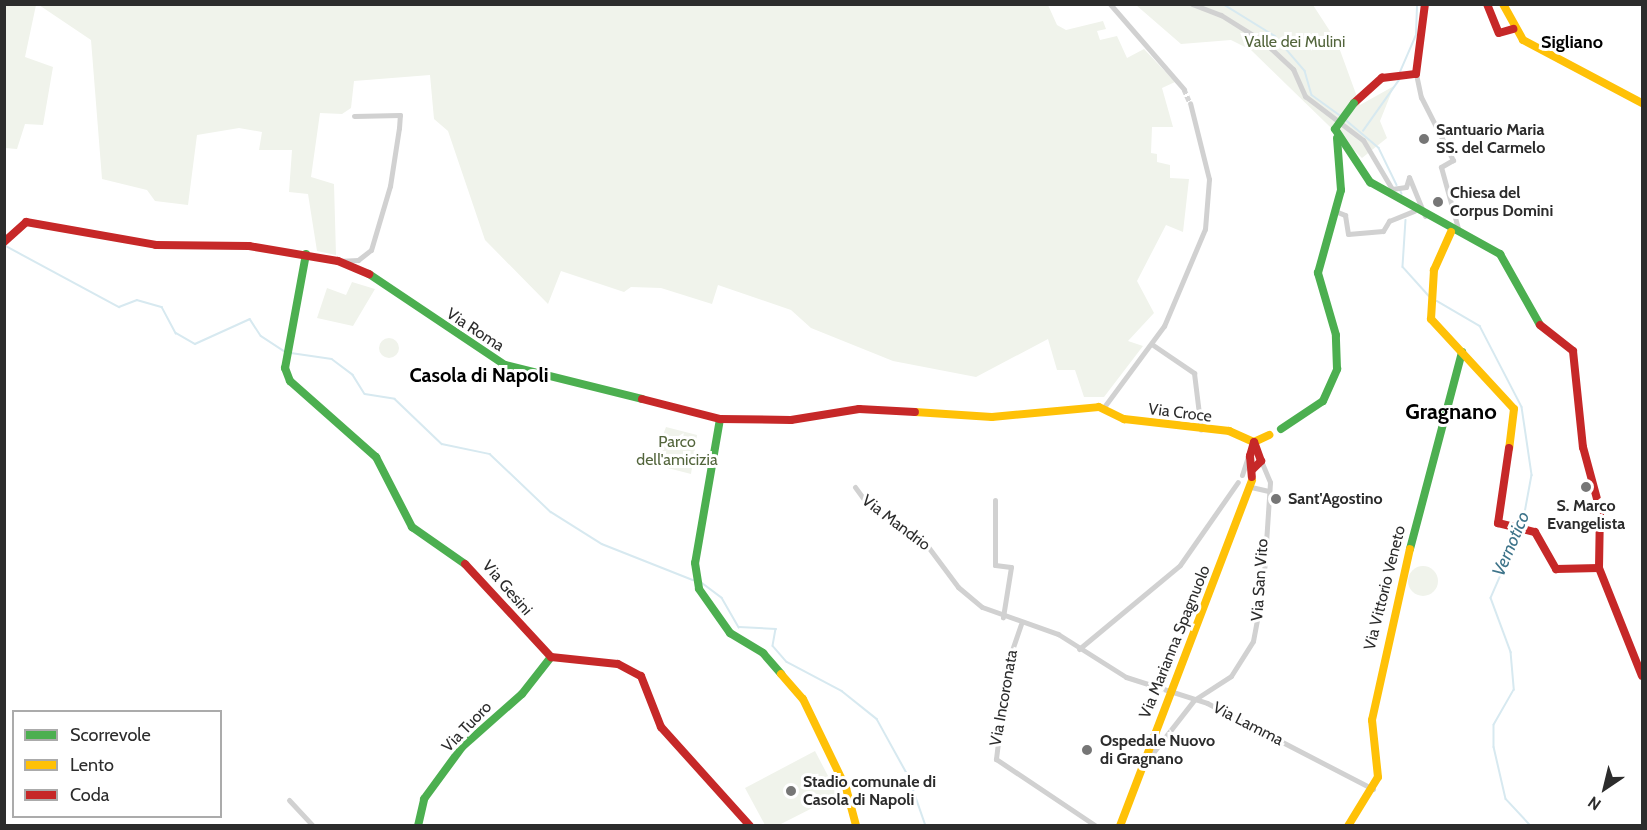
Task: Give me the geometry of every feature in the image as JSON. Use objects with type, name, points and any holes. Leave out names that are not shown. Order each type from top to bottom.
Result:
[{"type":"street","points":[[1110,4],[1184,89]]},
{"type":"street","points":[[1192,4],[1221,15],[1264,42],[1293,69],[1305,96],[1363,140],[1396,192],[1406,187],[1409,177],[1425,216]]},
{"type":"street","points":[[1425,4],[1413,75],[1453,160],[1441,167],[1461,237]]},
{"type":"street","points":[[1486,4],[1499,33],[1513,29]]},
{"type":"street","points":[[1503,4],[1513,29],[1543,52],[1642,103]]},
{"type":"street","points":[[1281,429],[1323,401],[1337,369],[1336,335],[1318,273],[1335,211],[1340,158],[1335,129],[1354,103],[1388,76],[1413,75]]},
{"type":"street","points":[[1104,407],[1153,345],[1184,284],[1209,210],[1199,125],[1190,103]]},
{"type":"street","points":[[338,261],[358,260],[371,250],[398,137],[400,115],[354,116]]},
{"type":"street","points":[[1337,138],[1350,152],[1370,182],[1451,232],[1500,254],[1532,318],[1573,351],[1583,447],[1600,512],[1599,568],[1642,676]]},
{"type":"street","points":[[1340,158],[1350,152]]},
{"type":"street","points":[[1335,211],[1345,215],[1348,234],[1383,231],[1389,221],[1414,211]]},
{"type":"street","name":"Via Roma","points":[[4,242],[13,230],[26,222],[156,245],[236,245],[306,254],[338,261],[358,267],[505,365],[720,419],[791,420],[860,409],[950,415],[1104,407]]},
{"type":"street","points":[[1451,232],[1430,290],[1431,319],[1514,409],[1500,525],[1529,531],[1539,536],[1546,560],[1556,569],[1599,568]]},
{"type":"street","name":"Via Gesini","points":[[306,254],[285,368],[297,390],[376,457],[411,527],[479,574],[551,657]]},
{"type":"street","points":[[1153,345],[1194,373],[1201,430]]},
{"type":"street","name":"Via Vittorio Veneto","points":[[1374,789],[1372,720],[1386,638],[1462,352]]},
{"type":"street","name":"Via Croce","points":[[1104,407],[1124,419],[1201,430],[1229,431],[1253,446]]},
{"type":"street","points":[[720,419],[696,572],[699,588],[730,633],[763,653],[803,699],[846,788],[856,825]]},
{"type":"street","points":[[1242,475],[1253,446],[1269,435]]},
{"type":"street","points":[[1252,478],[1262,461],[1253,446]]},
{"type":"street","points":[[1252,478],[1253,446]]},
{"type":"street","name":"Via San Vito","points":[[1141,765],[1165,743],[1194,700],[1231,676],[1258,628],[1269,491],[1262,461]]},
{"type":"street","points":[[1252,478],[1269,491]]},
{"type":"street","name":"Via Marianna Spagnuolo","points":[[1120,825],[1252,478]]},
{"type":"street","points":[[1079,649],[1180,565],[1238,483]]},
{"type":"street","name":"Via Mandrio","points":[[855,487],[870,507],[926,544],[958,587],[1003,617],[1021,624]]},
{"type":"street","points":[[995,500],[996,565],[1011,567],[1003,617]]},
{"type":"street","name":"Via Lamma","points":[[1021,624],[1058,634],[1079,649],[1169,694],[1194,700],[1374,789]]},
{"type":"street","name":"Via Incoronata","points":[[1021,624],[1008,661],[996,759],[1096,825]]},
{"type":"street","points":[[551,657],[618,664],[641,676],[661,726],[750,825]]},
{"type":"street","name":"Via Tuoro","points":[[418,825],[424,799],[462,747],[522,694],[551,657]]},
{"type":"street","points":[[1348,825],[1374,789]]},
{"type":"street","points":[[289,800],[313,825]]},
{"type":"green space","points":[[4,5],[36,5],[25,57],[53,67],[43,125],[25,124],[17,149],[5,148]]},
{"type":"green space","points":[[39,5],[1048,5],[1057,25],[1066,30],[1103,21],[1106,29],[1097,31],[1100,40],[1117,36],[1127,58],[1144,49],[1175,82],[1162,88],[1173,127],[1152,127],[1151,153],[1157,154],[1157,162],[1170,165],[1170,178],[1189,179],[1183,232],[1166,225],[1137,281],[1154,313],[1128,341],[1143,346],[1104,397],[1084,397],[1075,370],[1057,370],[1048,339],[976,377],[893,361],[811,328],[791,310],[718,285],[712,304],[661,288],[631,287],[624,292],[561,271],[548,304],[485,240],[448,131],[434,119],[430,75],[354,81],[351,108],[342,114],[320,113],[311,177],[334,184],[336,255],[317,251],[308,194],[289,192],[292,150],[259,150],[262,132],[239,128],[197,135],[188,205],[155,201],[147,190],[102,179],[91,40]]},
{"type":"green space","name":"Valle dei Mulini","points":[[1136,5],[1313,5],[1337,42],[1360,105],[1394,86],[1380,121],[1387,138],[1362,158],[1251,50],[1231,40],[1181,44]]},
{"type":"green space","points":[[352,282],[375,289],[353,326],[317,318],[327,288],[346,295]]},
{"type":"green space","points":[[389,338],[396,341],[399,348],[396,355],[389,358],[382,355],[379,348],[382,341]]},
{"type":"green space","name":"Parco dell'amicizia","points":[[666,427],[697,435],[691,474],[652,464]]},
{"type":"green space","points":[[1423,566],[1434,570],[1438,581],[1434,592],[1423,596],[1412,592],[1408,581],[1412,570]]},
{"type":"green space","name":"Stadio comunale di Casola di Napoli","points":[[815,751],[838,795],[779,825],[765,825],[745,788]]},
{"type":"waterway","name":"Vernotico","points":[[1223,4],[1275,36],[1305,71],[1312,95],[1342,117]]},
{"type":"waterway","points":[[1400,72],[1416,35],[1417,4]]},
{"type":"waterway","points":[[1363,131],[1399,80]]},
{"type":"waterway","name":"Vernotico","points":[[1346,120],[1379,148],[1397,185]]},
{"type":"waterway","name":"Vernotico","points":[[1400,189],[1402,194]]},
{"type":"waterway","name":"Vernotico","points":[[1406,220],[1403,267],[1430,297]]},
{"type":"waterway","points":[[4,245],[119,307],[137,300],[162,307],[176,333],[195,344],[250,319],[261,336],[286,352]]},
{"type":"waterway","name":"Vernotico","points":[[1437,301],[1480,326],[1522,407],[1532,475],[1523,524]]},
{"type":"waterway","points":[[291,353],[332,359],[353,375],[365,394],[395,399],[442,444],[490,454],[551,512],[602,544],[693,580]]},
{"type":"waterway","name":"Vernotico","points":[[1520,532],[1491,598],[1511,652],[1514,690],[1494,725],[1494,747],[1506,799],[1531,826]]},
{"type":"waterway","points":[[701,582],[722,598],[739,627],[776,629],[773,646],[787,662],[842,691],[877,719],[909,777],[926,826]]},
{"type":"tunnel","points":[[1184,89],[1190,103]]},
{"type":"traffic: fast","points":[[1335,129],[1354,103]]},
{"type":"traffic: fast","points":[[1335,129],[1370,182],[1500,254],[1540,325]]},
{"type":"traffic: fast","points":[[1281,429],[1323,401],[1337,369],[1336,335],[1318,273],[1341,190],[1337,138]]},
{"type":"traffic: fast","points":[[306,254],[285,368],[290,381],[376,457],[412,527],[465,564]]},
{"type":"traffic: fast","points":[[369,274],[505,365],[642,399]]},
{"type":"traffic: fast","points":[[1410,549],[1462,352]]},
{"type":"traffic: fast","points":[[720,419],[695,563],[699,589],[730,633],[763,653],[781,674]]},
{"type":"traffic: fast","points":[[418,826],[424,799],[462,747],[522,694],[551,657]]},
{"type":"traffic: slow","points":[[1503,4],[1523,40],[1642,103]]},
{"type":"traffic: slow","points":[[1451,232],[1434,270],[1431,319],[1514,409],[1509,448]]},
{"type":"traffic: slow","points":[[915,412],[992,417],[1099,407],[1124,419],[1229,431],[1254,442],[1269,435]]},
{"type":"traffic: slow","points":[[1120,826],[1252,480]]},
{"type":"traffic: slow","points":[[1348,826],[1378,777],[1372,720],[1410,549]]},
{"type":"traffic: slow","points":[[781,674],[803,699],[846,788],[856,826]]},
{"type":"traffic: jam","points":[[1354,103],[1382,78],[1416,74],[1425,4]]},
{"type":"traffic: jam","points":[[1487,4],[1499,33],[1513,29]]},
{"type":"traffic: jam","points":[[4,242],[26,222],[156,245],[249,246],[338,261],[369,274]]},
{"type":"traffic: jam","points":[[1540,325],[1573,351],[1583,447],[1600,510],[1599,568],[1642,676]]},
{"type":"traffic: jam","points":[[642,399],[720,419],[791,420],[859,409],[915,412]]},
{"type":"traffic: jam","points":[[1252,470],[1261,461],[1254,442],[1250,456],[1252,477]]},
{"type":"traffic: jam","points":[[1509,448],[1498,523],[1535,532],[1556,569],[1599,568]]},
{"type":"traffic: jam","points":[[465,564],[551,657],[618,664],[641,676],[661,727],[750,826]]},
{"type":"place","name":"Santuario Maria SS. del Carmelo","points":[[1424,139]]},
{"type":"place","name":"Chiesa del Corpus Domini","points":[[1438,202]]},
{"type":"place","name":"S. Marco Evangelista","points":[[1586,487]]},
{"type":"place","name":"Sant'Agostino","points":[[1276,499]]},
{"type":"place","name":"Ospedale Nuovo di Gragnano","points":[[1087,750]]},
{"type":"place","name":"Stadio comunale di Casola di Napoli","points":[[791,791]]},
{"type":"district","name":"Sigliano","points":[[1572,42]]},
{"type":"district","name":"Casola di Napoli","points":[[479,375]]},
{"type":"district","name":"Gragnano","points":[[1451,412]]}]
